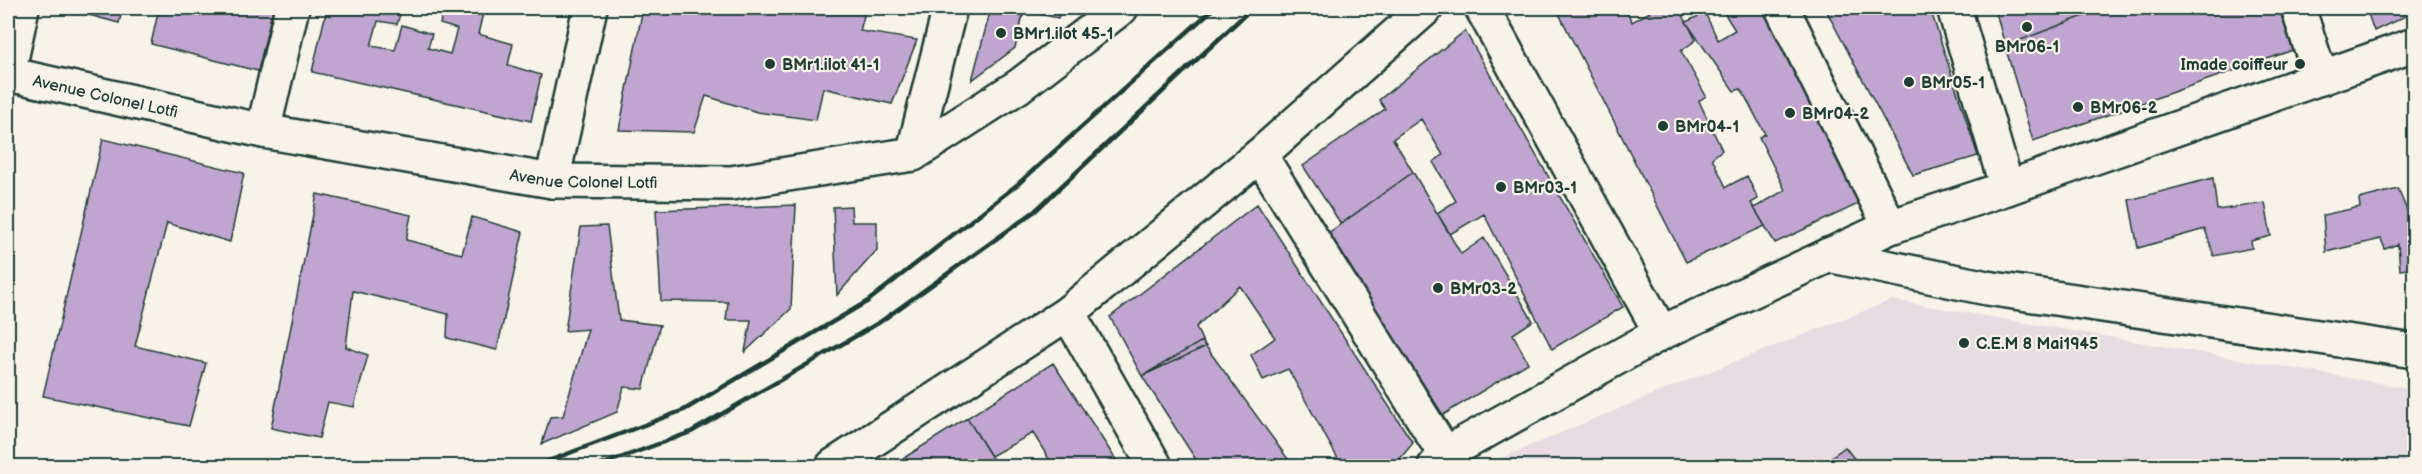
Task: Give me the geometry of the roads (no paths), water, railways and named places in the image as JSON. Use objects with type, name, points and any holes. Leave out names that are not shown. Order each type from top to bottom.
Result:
[{"type":"street","points":[[8,74],[22,8]]},
{"type":"street","points":[[263,131],[292,8]]},
{"type":"street","points":[[552,181],[590,8]]},
{"type":"street","points":[[913,154],[950,8]]},
{"type":"street","name":"Avenue Colonel Lotfi","points":[[8,74],[263,131],[552,181],[731,183],[913,154],[1019,86],[1121,8]]},
{"type":"street","points":[[833,466],[1068,313],[1260,155],[1426,8]]},
{"type":"street","points":[[1482,8],[1662,333]]},
{"type":"street","points":[[1782,8],[1890,227]]},
{"type":"street","points":[[1954,8],[2007,188]]},
{"type":"street","points":[[2298,8],[2321,78]]},
{"type":"street","points":[[1260,155],[1440,460],[1662,333],[1890,227],[2415,45]]},
{"type":"street","points":[[1828,255],[1987,288],[2415,351]]},
{"type":"street","points":[[1068,313],[1155,466]]},
{"type":"railway","points":[[535,466],[684,410],[868,301],[1018,184],[1214,8]]},
{"type":"railway","points":[[598,466],[691,432],[880,322],[1035,211],[1252,8]]},
{"type":"place","name":"BMr06-1","points":[[2027,27]]},
{"type":"place","name":"BMr1.ilot 45-1","points":[[1001,33]]},
{"type":"place","name":"BMr1.ilot 41-1","points":[[770,64]]},
{"type":"place","name":"Imade coiffeur","points":[[2300,64]]},
{"type":"place","name":"BMr05-1","points":[[1909,82]]},
{"type":"place","name":"BMr06-2","points":[[2078,107]]},
{"type":"place","name":"BMr04-2","points":[[1790,113]]},
{"type":"place","name":"BMr04-1","points":[[1663,126]]},
{"type":"place","name":"BMr03-1","points":[[1501,187]]},
{"type":"place","name":"BMr03-2","points":[[1438,288]]},
{"type":"place","name":"C.E.M 8 Mai1945","points":[[1964,343]]}]
